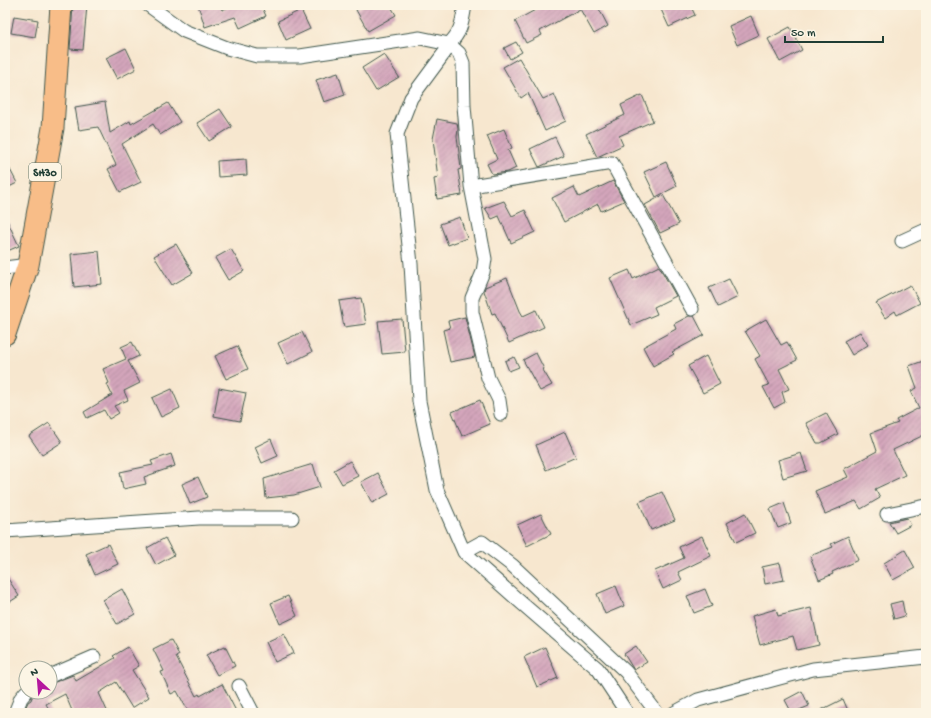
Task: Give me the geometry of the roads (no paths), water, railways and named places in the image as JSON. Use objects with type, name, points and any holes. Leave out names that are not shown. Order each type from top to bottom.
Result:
[{"type":"main road","name":"SH30","points":[[5,334],[28,265],[53,128],[61,5]]},
{"type":"street","points":[[148,5],[184,32],[227,48],[257,56],[300,56],[420,38],[449,44],[459,53],[463,63],[464,106],[471,186],[484,259],[483,272],[472,298],[472,312],[488,378],[499,400],[502,414]]},
{"type":"street","points":[[465,5],[462,26],[411,98],[397,134],[411,264],[419,401],[436,490],[464,552],[598,669],[627,713]]},
{"type":"street","points":[[471,186],[612,162],[692,309]]},
{"type":"street","points":[[902,241],[926,230]]},
{"type":"street","points":[[5,268],[28,265]]},
{"type":"street","points":[[887,514],[926,506]]},
{"type":"street","points":[[5,531],[199,518],[292,518]]},
{"type":"street","points":[[464,552],[482,542],[513,566],[626,672],[657,713]]},
{"type":"street","points":[[58,673],[94,657]]},
{"type":"street","points":[[674,713],[698,700],[813,669],[926,658]]},
{"type":"street","points":[[239,686],[253,713]]},
{"type":"street","points":[[15,713],[19,700]]}]
